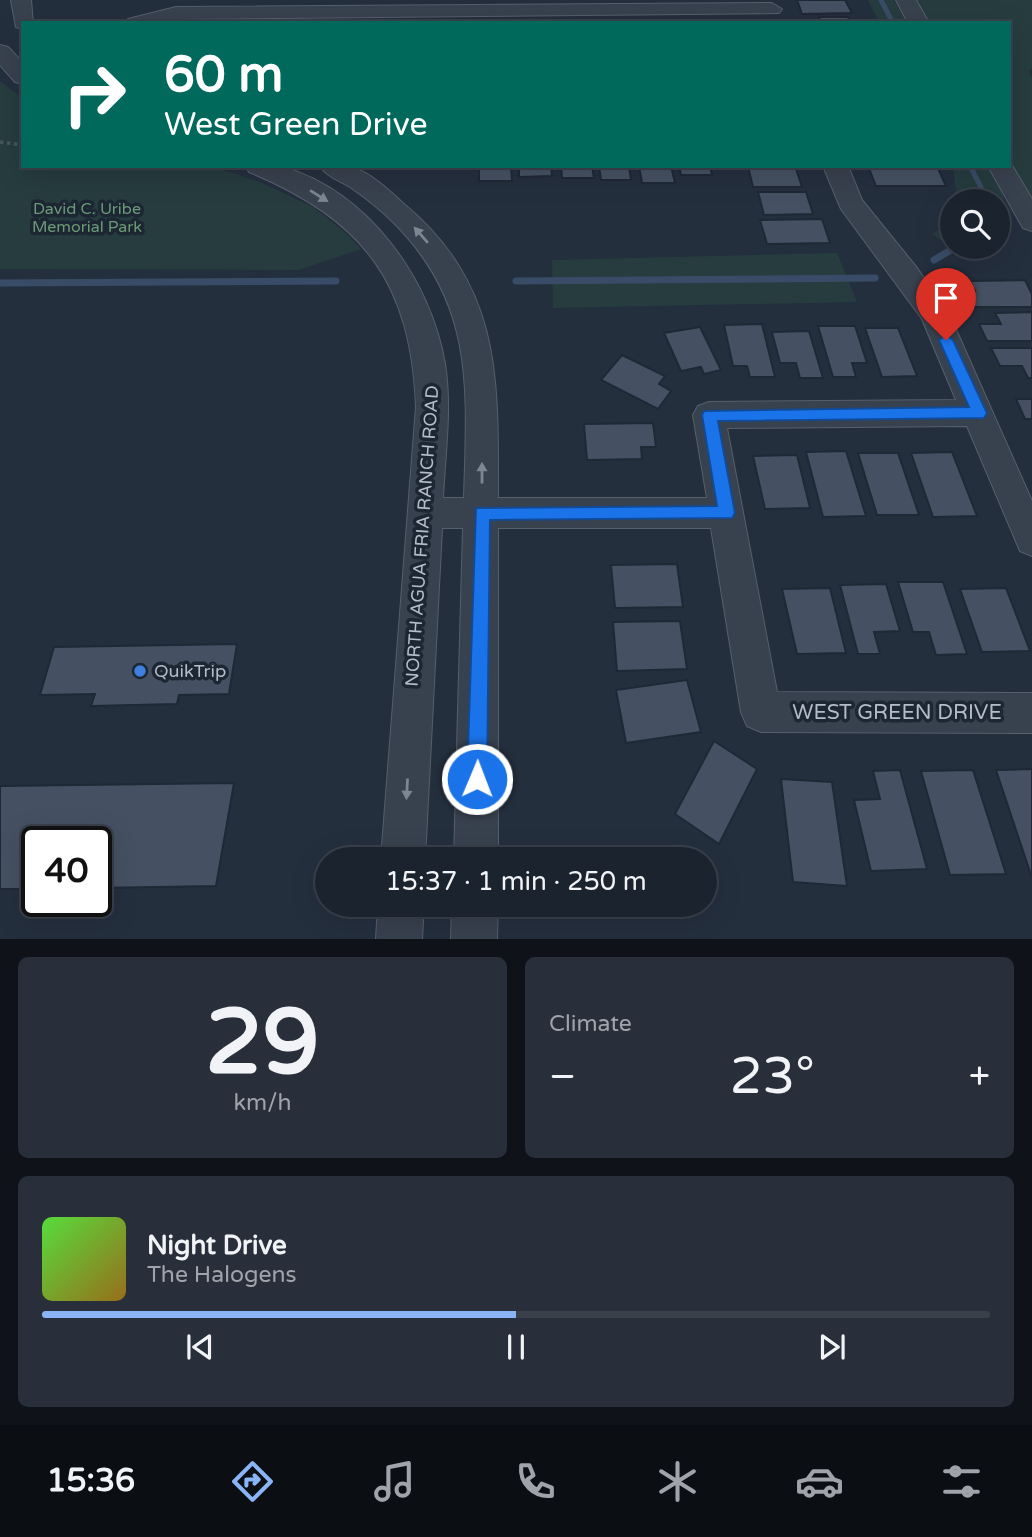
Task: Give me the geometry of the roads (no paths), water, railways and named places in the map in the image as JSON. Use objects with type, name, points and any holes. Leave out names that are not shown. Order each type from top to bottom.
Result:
[{"type":"street","points":[[21,0],[23,21]]},
{"type":"street","points":[[906,0],[918,21]]},
{"type":"street","points":[[143,21],[176,13],[363,6],[773,11]]},
{"type":"street","points":[[0,52],[21,75]]},
{"type":"street","name":"NORTH AGUA FRIA RANCH ROAD","points":[[262,168],[303,186],[335,206],[360,227],[395,267],[407,287],[423,326],[432,384],[404,847]]},
{"type":"street","points":[[335,168],[395,209],[438,256],[471,322],[477,345],[482,401],[475,847]]},
{"type":"street","points":[[836,168],[850,203],[907,275],[935,316],[1032,540]]},
{"type":"street","points":[[1001,168],[1032,222]]},
{"type":"street","points":[[360,227],[395,209]]},
{"type":"street","points":[[424,513],[726,513],[709,415],[979,413]]},
{"type":"street","name":"WEST GREEN DRIVE","points":[[726,513],[761,712],[1032,713]]},
{"type":"street","points":[[399,939],[400,917]]},
{"type":"street","points":[[474,939],[475,917]]},
{"type":"waterway","points":[[881,0],[892,21]]},
{"type":"waterway","points":[[971,168],[981,189]]},
{"type":"waterway","points":[[934,260],[940,256]]},
{"type":"waterway","points":[[516,281],[875,278]]},
{"type":"waterway","points":[[0,283],[336,281]]},
{"type":"place","name":"QuikTrip","points":[[140,671]]},
{"type":"park label","name":"David C. Uribe Memorial Park","points":[[87,217]]}]
